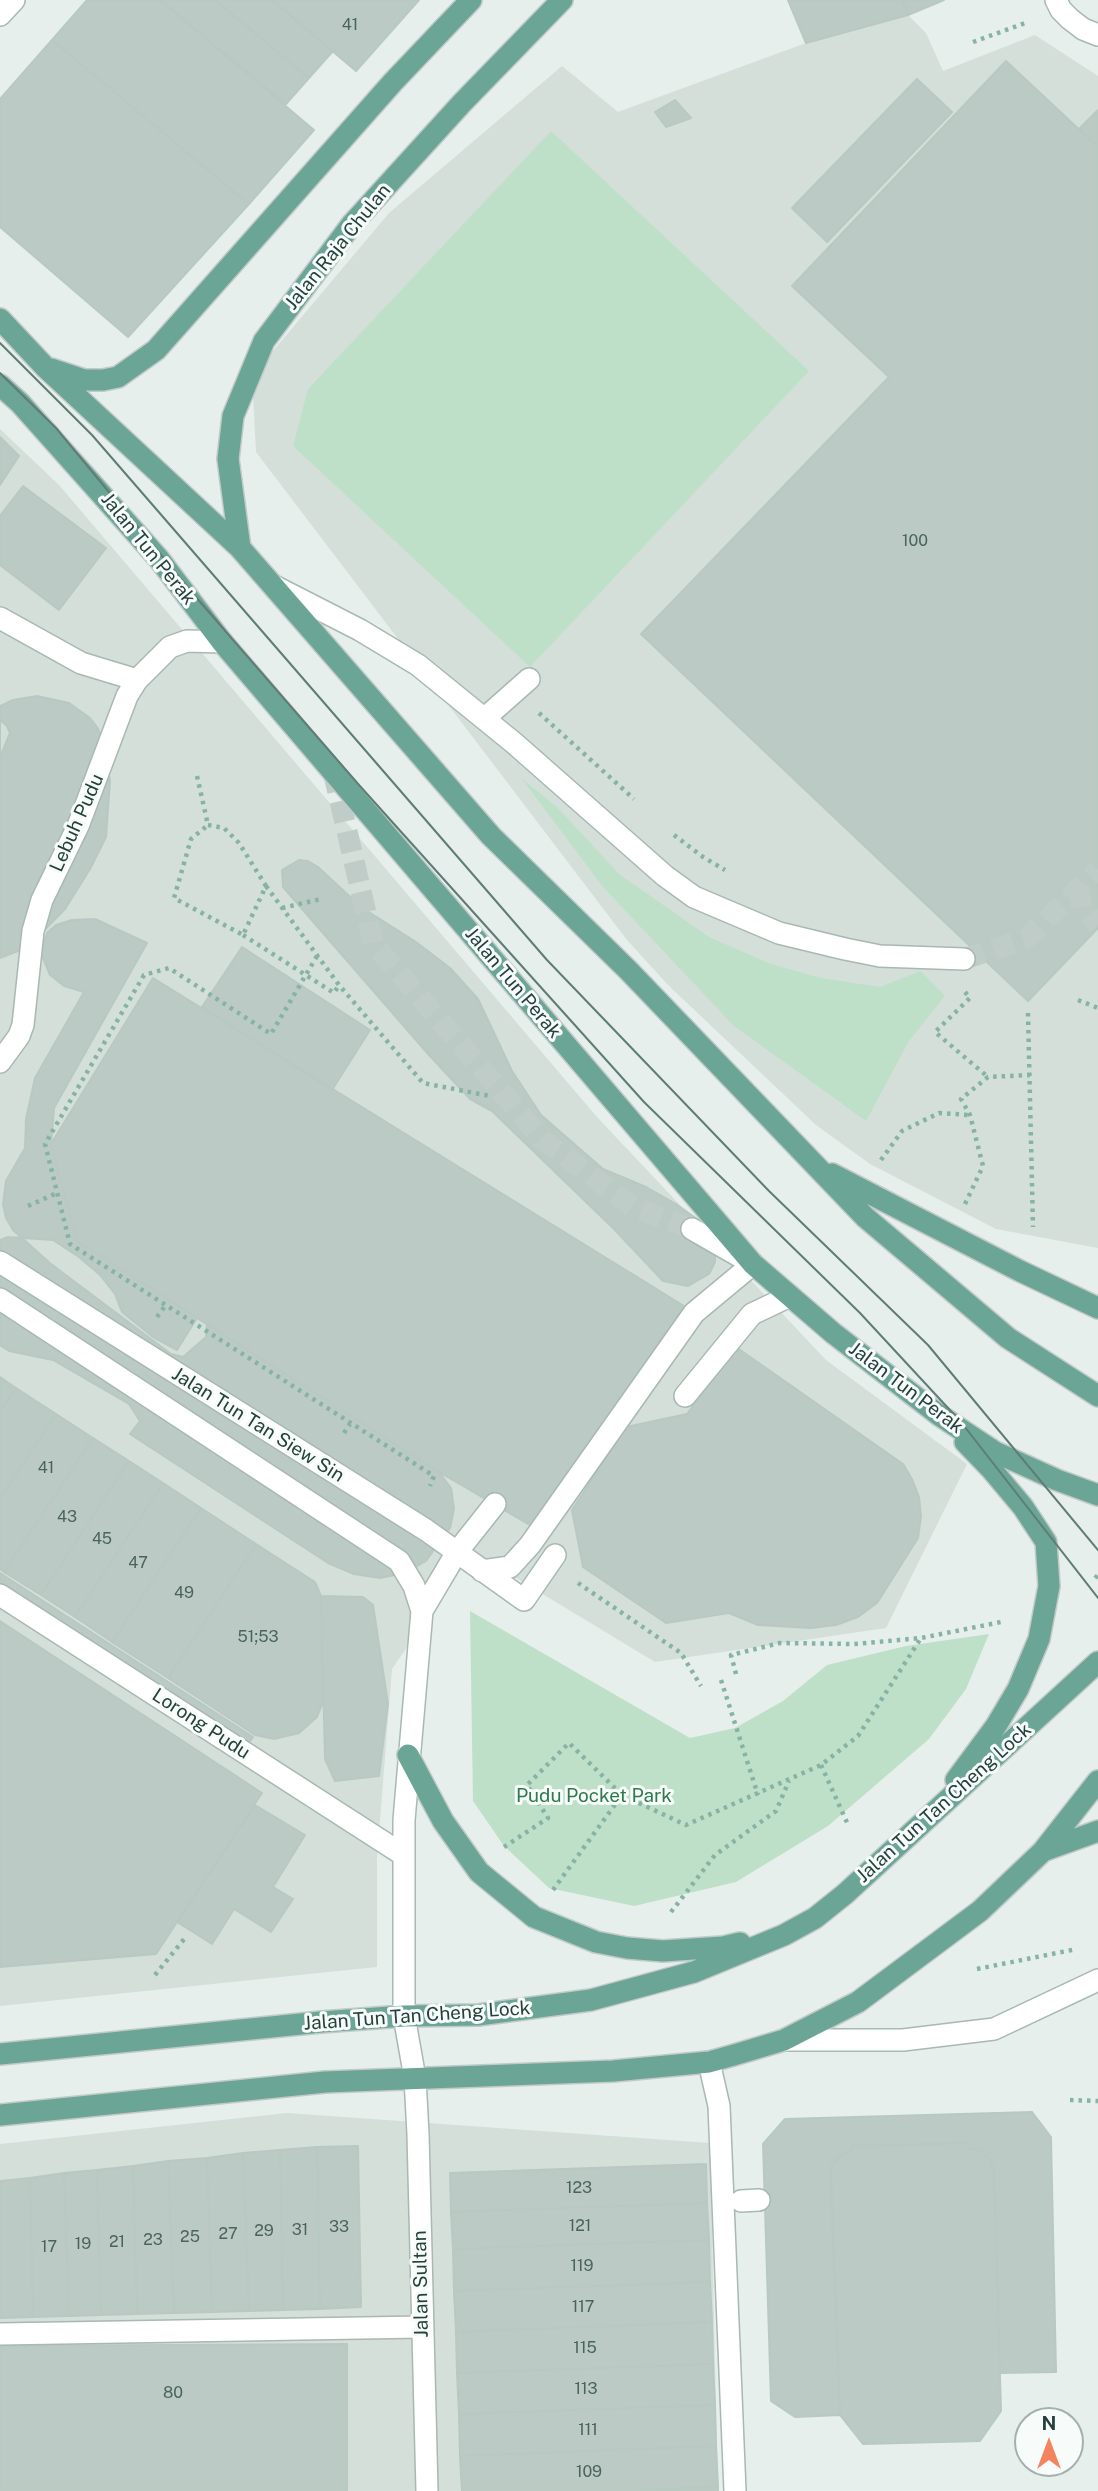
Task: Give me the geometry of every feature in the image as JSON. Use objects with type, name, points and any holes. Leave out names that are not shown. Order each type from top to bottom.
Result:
[{"type":"main road","points":[[46,368],[84,380],[103,380],[118,377],[156,350],[384,93],[471,0]]},
{"type":"main road","name":"Jalan Raja Chulan","points":[[240,548],[228,460],[233,416],[264,341],[352,224],[462,103],[562,0]]},
{"type":"main road","points":[[0,320],[46,368],[240,548],[491,836],[628,970],[864,1217],[1007,1338],[1098,1396]]},
{"type":"main road","name":"Jalan Tun Perak","points":[[0,386],[20,403],[159,559],[222,642],[753,1264],[833,1333],[939,1415],[995,1452],[1098,1495]]},
{"type":"main road","points":[[818,1167],[1098,1308]]},
{"type":"main road","points":[[925,1820],[996,1726],[1018,1689],[1039,1639],[1049,1586],[1046,1542],[1023,1507],[992,1470],[939,1415]]},
{"type":"main road","name":"Jalan Tun Tan Cheng Lock","points":[[0,2054],[404,2016],[478,2015],[591,2000],[694,1972],[784,1935],[815,1918],[1098,1662]]},
{"type":"main road","points":[[408,1755],[443,1821],[479,1872],[534,1917],[596,1942],[663,1951],[723,1947],[784,1935]]},
{"type":"main road","points":[[0,2115],[325,2082],[535,2076],[709,2062],[784,2040],[858,2002],[980,1912],[1043,1850],[1098,1781]]},
{"type":"main road","points":[[1043,1850],[1098,1831]]},
{"type":"street","points":[[0,15],[14,0]]},
{"type":"street","points":[[1056,0],[1070,19],[1083,29],[1098,35]]},
{"type":"street","points":[[274,586],[360,630],[418,665],[485,718],[665,876],[694,897],[779,933],[845,949],[880,956],[964,958]]},
{"type":"street","points":[[0,618],[81,663],[137,680]]},
{"type":"street","name":"Lebuh Pudu","points":[[0,1062],[19,1036],[23,1025],[33,932],[42,900],[78,826],[127,696],[137,680],[170,647],[187,641],[222,642]]},
{"type":"street","points":[[485,718],[523,684]]},
{"type":"street","points":[[482,1571],[510,1567],[530,1545],[694,1313],[753,1264],[692,1229]]},
{"type":"street","name":"Jalan Tun Tan Siew Sin","points":[[0,1262],[457,1552],[422,1611]]},
{"type":"street","points":[[685,1396],[752,1314],[790,1296]]},
{"type":"street","name":"Jalan Tun Tan Siew Sin","points":[[0,1299],[399,1562],[414,1586],[422,1611],[408,1755],[402,1854],[404,2016]]},
{"type":"street","points":[[495,1504],[457,1552],[482,1571],[529,1592],[555,1555]]},
{"type":"street","name":"Lorong Pudu","points":[[0,1595],[402,1854]]},
{"type":"street","points":[[784,2040],[903,2040],[994,2029],[1098,1980]]},
{"type":"street","name":"Jalan Sultan","points":[[404,2016],[415,2078],[427,2491]]},
{"type":"street","points":[[709,2062],[719,2106],[735,2491]]},
{"type":"street","points":[[0,2334],[422,2327]]},
{"type":"path","points":[[523,684],[549,723],[641,806]]},
{"type":"path","points":[[197,776],[208,825]]},
{"type":"path","points":[[208,825],[224,828],[239,843],[266,886],[317,956],[423,1083],[490,1096]]},
{"type":"path","points":[[208,825],[191,839],[174,898],[243,935],[334,993],[340,985]]},
{"type":"path","points":[[672,833],[703,857],[731,873]]},
{"type":"path","points":[[243,935],[266,886]]},
{"type":"path","points":[[282,908],[320,899]]},
{"type":"path","points":[[317,956],[271,1034],[169,968],[144,975],[45,1144],[70,1244],[434,1476],[430,1486]]},
{"type":"path","points":[[970,998],[935,1032],[988,1077]]},
{"type":"path","points":[[1078,1000],[1098,1008]]},
{"type":"path","points":[[1028,1013],[1033,1227]]},
{"type":"path","points":[[964,1208],[983,1166],[970,1115],[961,1098],[988,1077],[1030,1075]]},
{"type":"path","points":[[879,1162],[902,1131],[939,1113],[970,1115]]},
{"type":"path","points":[[28,1206],[57,1193]]},
{"type":"path","points":[[157,1317],[165,1306]]},
{"type":"path","points":[[344,1433],[350,1424]]},
{"type":"path","points":[[529,1592],[570,1578],[681,1653],[701,1686]]},
{"type":"path","points":[[736,1674],[731,1655],[780,1643],[854,1644],[920,1637],[1001,1622]]},
{"type":"path","points":[[498,1851],[548,1818],[527,1785],[569,1743],[622,1795],[686,1825],[821,1765],[859,1736],[920,1637]]},
{"type":"path","points":[[721,1680],[758,1795]]},
{"type":"path","points":[[821,1765],[849,1827]]},
{"type":"path","points":[[671,1912],[715,1855],[776,1811],[790,1780]]},
{"type":"path","points":[[545,1899],[622,1795]]},
{"type":"path","points":[[155,1975],[185,1938]]},
{"type":"path","points":[[976,1969],[1085,1948]]},
{"type":"path","points":[[1070,2100],[1098,2101]]},
{"type":"shaded area","points":[[908,15],[926,33],[943,71],[1035,35],[1098,76],[1098,1248],[996,1229],[870,1164],[816,1125],[669,986],[627,940],[256,452],[252,376],[389,213],[562,66],[618,112],[806,43]]},
{"type":"shaded area","points":[[0,429],[59,485],[597,1117],[826,1360],[967,1464],[886,1628],[655,1662],[473,1552],[392,1669],[377,1858],[377,1967],[0,2006]]},
{"type":"shaded area","points":[[287,2113],[710,2143],[718,2491],[0,2491],[0,2144]]},
{"type":"green space","points":[[551,131],[809,371],[530,667],[293,446],[308,389]]},
{"type":"green space","points":[[522,779],[557,807],[619,874],[709,937],[771,964],[821,978],[880,987],[920,971],[945,996],[909,1041],[866,1121],[734,1026],[603,887]]},
{"type":"green space","name":"Pudu Pocket Park","points":[[470,1611],[690,1738],[735,1728],[783,1701],[827,1665],[906,1646],[989,1634],[966,1689],[929,1739],[828,1826],[736,1882],[634,1906],[549,1888],[504,1846],[473,1801]]},
{"type":"building","points":[[87,0],[160,0],[314,130],[249,204],[52,40]]},
{"type":"building","points":[[160,0],[215,0],[309,78],[286,104]]},
{"type":"building","points":[[215,0],[272,0],[333,51],[309,78]]},
{"type":"building","points":[[272,0],[419,0],[356,71]]},
{"type":"building","points":[[788,0],[902,0],[908,15],[806,43]]},
{"type":"building","points":[[902,0],[944,0],[908,15]]},
{"type":"building","points":[[52,40],[249,204],[128,337],[0,227],[0,99]]},
{"type":"building","points":[[1006,61],[1098,147],[1098,928],[1028,1001],[641,634],[889,377],[792,286]]},
{"type":"building","points":[[917,79],[952,112],[827,242],[792,208]]},
{"type":"building","points":[[675,100],[691,118],[666,127],[655,112]]},
{"type":"building","points":[[1098,110],[1098,147],[1079,129]]},
{"type":"building","points":[[0,437],[19,456],[0,485]]},
{"type":"building","points":[[23,486],[106,548],[59,610],[0,565],[0,516]]},
{"type":"building","points":[[37,696],[69,703],[90,718],[97,727],[104,743],[110,782],[106,837],[65,909],[28,947],[0,958],[0,706],[13,700]]},
{"type":"building","points":[[0,720],[10,733],[0,757]]},
{"type":"building","points":[[299,860],[308,861],[318,867],[361,907],[416,942],[450,968],[478,999],[512,1071],[541,1115],[603,1169],[646,1187],[704,1224],[715,1248],[715,1262],[709,1274],[688,1286],[663,1281],[614,1229],[492,1111],[470,1099],[283,887],[282,870]]},
{"type":"building","points":[[95,919],[147,943],[54,1108],[51,1144],[77,1241],[207,1324],[206,1337],[183,1357],[171,1354],[51,1264],[13,1230],[6,1218],[3,1204],[6,1181],[25,1148],[26,1119],[35,1078],[84,992],[64,986],[50,975],[41,953],[47,933],[56,925],[72,920]]},
{"type":"building","points":[[242,947],[370,1030],[332,1090],[202,1007]]},
{"type":"building","points":[[153,978],[684,1306],[535,1528],[439,1472],[77,1241],[51,1144]]},
{"type":"building","points":[[8,1237],[53,1240],[79,1257],[100,1275],[115,1294],[122,1312],[153,1337],[177,1350],[197,1318],[439,1472],[451,1488],[454,1509],[450,1528],[426,1561],[405,1573],[380,1578],[354,1574],[328,1563],[130,1434],[140,1421],[129,1404],[53,1360],[9,1351],[0,1345],[0,1240]]},
{"type":"building","points":[[736,1347],[903,1464],[912,1479],[919,1497],[921,1516],[918,1538],[877,1603],[858,1617],[836,1625],[811,1628],[758,1625],[729,1613],[666,1623],[583,1567],[572,1510],[626,1427],[687,1414]]},
{"type":"building","points":[[0,1377],[16,1388],[0,1411]]},
{"type":"building","points":[[16,1388],[56,1414],[0,1499],[0,1411]]},
{"type":"building","points":[[56,1414],[93,1438],[4,1572],[0,1569],[0,1499]]},
{"type":"building","points":[[93,1438],[129,1461],[41,1595],[4,1572]]},
{"type":"building","points":[[129,1461],[163,1483],[75,1617],[41,1595]]},
{"type":"building","points":[[163,1483],[201,1508],[112,1642],[75,1617]]},
{"type":"building","points":[[201,1508],[256,1544],[168,1678],[112,1642]]},
{"type":"building","points":[[256,1544],[315,1582],[321,1596],[323,1702],[317,1717],[299,1733],[274,1739],[255,1735],[168,1678]]},
{"type":"building","points":[[0,1573],[253,1737],[246,1747],[0,1589]]},
{"type":"building","points":[[321,1596],[363,1597],[373,1605],[388,1704],[379,1776],[335,1781],[325,1759]]},
{"type":"building","points":[[0,1621],[262,1793],[156,1954],[0,1967]]},
{"type":"building","points":[[255,1805],[305,1835],[273,1887],[293,1899],[271,1932],[234,1909],[212,1944],[177,1922]]},
{"type":"building","points":[[1032,2112],[1051,2137],[1056,2372],[1000,2373],[994,2170],[989,2158],[978,2149],[970,2149],[970,2143],[852,2146],[852,2151],[834,2161],[830,2174],[840,2415],[795,2417],[771,2401],[763,2144],[785,2119]]},
{"type":"building","points":[[970,2143],[970,2149],[978,2149],[989,2158],[994,2170],[1001,2411],[980,2441],[863,2444],[840,2415],[831,2167],[840,2156],[852,2151],[852,2146]]},
{"type":"building","points":[[358,2146],[361,2307],[320,2309],[317,2147]]},
{"type":"building","points":[[317,2147],[320,2309],[283,2310],[280,2150]]},
{"type":"building","points":[[280,2150],[283,2310],[249,2311],[243,2153]]},
{"type":"building","points":[[243,2153],[249,2311],[212,2312],[207,2158]]},
{"type":"building","points":[[207,2158],[212,2312],[174,2313],[168,2161]]},
{"type":"building","points":[[168,2161],[174,2313],[137,2314],[133,2166]]},
{"type":"building","points":[[706,2164],[707,2203],[451,2212],[450,2173]]},
{"type":"building","points":[[133,2166],[137,2314],[101,2315],[97,2170]]},
{"type":"building","points":[[97,2170],[101,2315],[69,2316],[64,2173]]},
{"type":"building","points":[[64,2173],[69,2316],[33,2317],[30,2178]]},
{"type":"building","points":[[30,2178],[33,2317],[0,2318],[0,2181]]},
{"type":"building","points":[[707,2203],[709,2240],[453,2249],[451,2212]]},
{"type":"building","points":[[709,2240],[710,2282],[454,2291],[453,2249]]},
{"type":"building","points":[[710,2282],[712,2322],[456,2332],[454,2291]]},
{"type":"building","points":[[712,2322],[713,2364],[457,2373],[456,2332]]},
{"type":"building","points":[[347,2344],[347,2491],[0,2491],[0,2346]]},
{"type":"building","points":[[713,2364],[715,2405],[459,2414],[457,2373]]},
{"type":"building","points":[[715,2405],[716,2446],[460,2456],[459,2414]]},
{"type":"building","points":[[716,2446],[718,2487],[614,2491],[462,2491],[460,2456]]},
{"type":"building","points":[[718,2487],[718,2491],[614,2491]]},
{"type":"tunnel","points":[[333,771],[373,943],[544,1141],[633,1207],[692,1229]]},
{"type":"tunnel","points":[[964,959],[1026,939],[1098,870]]},
{"type":"tunnel","points":[[1079,887],[1082,908],[1098,925]]},
{"type":"tram line","points":[[0,343],[92,435],[547,960],[769,1191],[928,1345],[1098,1550]]},
{"type":"tram line","points":[[0,373],[56,428],[195,596],[359,785],[644,1102],[860,1313],[961,1422],[1098,1598]]}]
